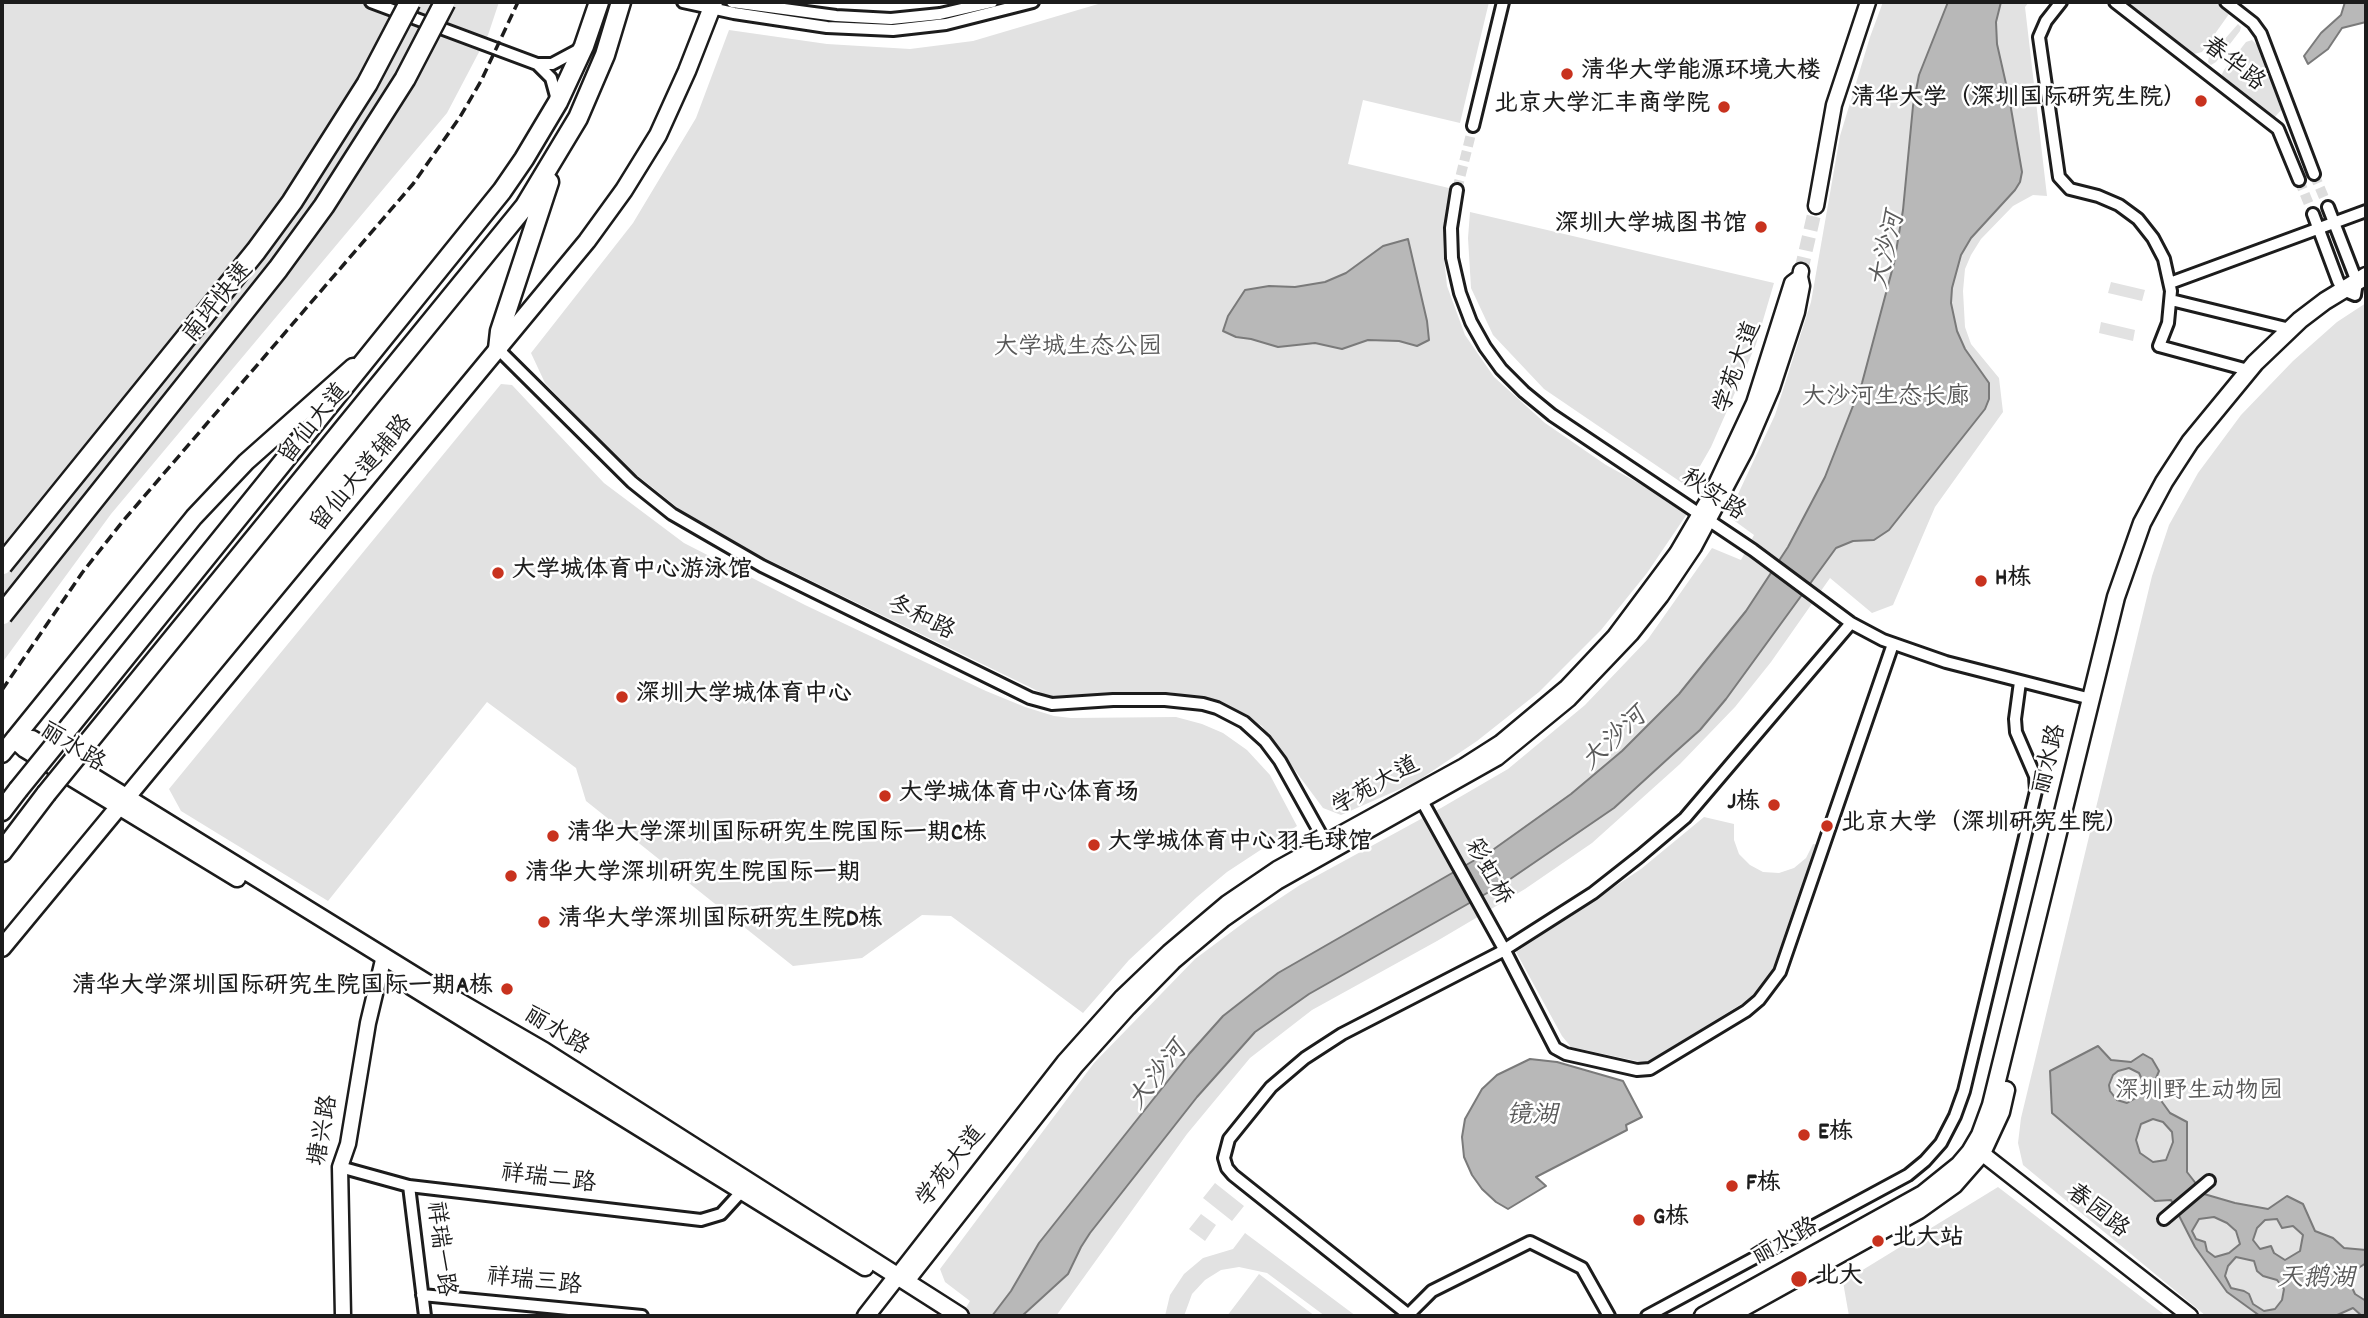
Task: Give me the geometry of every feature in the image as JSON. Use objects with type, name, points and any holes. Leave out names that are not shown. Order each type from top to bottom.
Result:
[{"type":"highway","name":"南坪快速","points":[[2,565],[256,251],[292,202],[367,84],[410,2]]},
{"type":"highway","name":"南坪快速","points":[[2,615],[271,278],[324,206],[405,79],[445,2]]},
{"type":"main road","name":"留仙大道","points":[[2,811],[502,191],[531,149],[558,102],[584,46],[599,2]]},
{"type":"main road","name":"留仙大道","points":[[2,852],[508,229],[560,151],[583,108],[605,55],[621,2]]},
{"type":"main road","name":"留仙大道辅路","points":[[2,948],[577,237],[632,159],[662,103],[708,4]]},
{"type":"main road","name":"留仙大道辅路","points":[[2,931],[120,799],[587,241],[636,172],[671,109],[708,4]]},
{"type":"main road","points":[[498,349],[500,331],[560,151]]},
{"type":"main road","name":"丽水路","points":[[1703,1316],[1923,1194],[1978,1150],[2116,597],[2126,561],[2142,523],[2190,442],[2248,370],[2290,329],[2325,301],[2357,286]]},
{"type":"main road","name":"丽水路","points":[[1728,1316],[1933,1202],[1965,1175],[2001,1112],[2124,598],[2150,526],[2170,487],[2196,448],[2244,388],[2357,286]]},
{"type":"main road","points":[[2,754],[218,490],[254,454],[393,329]]},
{"type":"main road","name":"丽水路","points":[[14,739],[32,739],[120,799],[742,1191],[899,1282]]},
{"type":"main road","name":"丽水路","points":[[382,962],[544,1051],[938,1309],[960,1316]]},
{"type":"main road","name":"学苑大道","points":[[866,1316],[899,1282]]},
{"type":"main road","name":"学苑大道","points":[[880,1316],[899,1282]]},
{"type":"street","points":[[371,2],[537,64],[551,78],[558,102]]},
{"type":"street","points":[[682,2],[708,4],[827,27],[893,30],[964,20],[1033,2]]},
{"type":"street","points":[[732,2],[836,16],[891,19],[940,14],[992,2]]},
{"type":"street","points":[[1473,125],[1503,2]]},
{"type":"street","points":[[1815,206],[1834,105],[1868,2]]},
{"type":"street","points":[[2061,2],[2046,21],[2039,37],[2059,177],[2070,189],[2109,200],[2138,219],[2159,248],[2170,283],[2171,300],[2168,323],[2159,346],[2248,370]]},
{"type":"street","name":"春华路","points":[[2115,2],[2278,129],[2300,180]]},
{"type":"street","name":"春华路","points":[[2227,2],[2253,23],[2261,34],[2314,174]]},
{"type":"street","points":[[537,64],[559,61],[584,46]]},
{"type":"street","name":"秋实路","points":[[1457,190],[1451,228],[1452,258],[1467,312],[1485,347],[1524,392],[1552,415],[1753,550],[1852,623],[1893,644],[1946,662],[2091,699]]},
{"type":"street","points":[[2328,208],[2357,286]]},
{"type":"street","points":[[2170,283],[2366,211]]},
{"type":"street","points":[[2313,215],[2318,229],[2357,286]]},
{"type":"street","name":"学苑大道","points":[[899,1282],[1062,1064],[1122,996],[1169,952],[1227,903],[1277,869],[1422,801],[1497,758],[1546,719],[1592,677],[1631,634],[1661,596],[1705,518],[1754,403],[1792,283],[1800,274]]},
{"type":"street","points":[[2171,300],[2290,329]]},
{"type":"street","name":"冬和路","points":[[498,349],[632,482],[672,514],[774,572],[1030,698],[1052,704],[1152,700],[1203,704],[1244,722],[1265,741],[1280,761],[1328,846]]},
{"type":"street","name":"学苑大道","points":[[1328,846],[1483,755],[1543,708],[1590,664],[1629,619],[1705,518]]},
{"type":"street","points":[[1609,1316],[1582,1268],[1530,1242],[1432,1291],[1409,1315],[1233,1175],[1227,1168],[1224,1150],[1237,1126],[1271,1087],[1306,1058],[1342,1034],[1504,949],[1593,893],[1685,818],[1852,623]]},
{"type":"street","name":"彩虹桥","points":[[1422,801],[1493,928],[1555,1048],[1566,1054],[1637,1070],[1650,1069],[1746,1011],[1759,1000],[1780,972],[1893,644]]},
{"type":"street","points":[[1647,1316],[1908,1175],[1941,1143],[1964,1091],[2036,791],[2035,776],[2016,732],[2020,682]]},
{"type":"street","name":"塘兴路","points":[[343,1316],[340,1167],[348,1144],[368,1023],[382,962]]},
{"type":"street","name":"春园路","points":[[1978,1150],[2190,1316]]},
{"type":"street","name":"祥瑞二路","points":[[340,1167],[409,1186],[701,1220],[721,1214],[742,1191]]},
{"type":"street","points":[[2164,1219],[2209,1181]]},
{"type":"street","name":"祥瑞一路","points":[[409,1186],[425,1316]]},
{"type":"street","name":"祥瑞三路","points":[[422,1294],[642,1316]]},
{"type":"green space","points":[[2,2],[499,2],[488,35],[447,113],[111,514],[2,663]]},
{"type":"green space","name":"大学城生态公园","points":[[1105,2],[1489,2],[1460,123],[1363,100],[1348,164],[1453,189],[1444,223],[1443,249],[1447,286],[1465,335],[1494,377],[1545,423],[1606,465],[1689,511],[1647,573],[1601,630],[1539,692],[1477,741],[1416,782],[1341,815],[1323,808],[1262,726],[1215,700],[1169,692],[1050,697],[703,528],[623,464],[545,383],[531,353],[633,223],[696,118],[729,30],[827,44],[910,49],[973,41]]},
{"type":"green space","name":"大沙河生态长廊","points":[[1883,2],[2029,2],[2025,7],[2047,196],[2033,195],[2013,206],[1981,239],[1965,269],[1965,327],[1971,344],[1999,378],[2003,412],[1935,507],[1893,605],[1872,613],[1830,578],[1771,662],[1735,707],[1680,764],[1592,843],[1525,889],[1312,1010],[1250,1058],[1187,1134],[1056,1316],[961,1316],[970,1301],[945,1282],[940,1269],[1094,1063],[1195,959],[1300,885],[1508,769],[1585,705],[1648,639],[1712,548],[1741,560],[1754,535],[1732,519],[1732,507],[1775,415],[1811,302],[1840,136]]},
{"type":"green space","points":[[2123,2],[2219,2],[2227,8],[2229,14],[2202,52],[2190,55]]},
{"type":"green space","points":[[2238,24],[2240,31],[2211,65],[2208,62],[2209,57]]},
{"type":"green space","points":[[2252,40],[2261,53],[2282,109],[2274,118],[2223,81],[2221,76],[2246,42]]},
{"type":"green space","points":[[1470,212],[1774,283],[1756,344],[1711,447],[1688,487],[1544,389],[1493,335],[1471,288],[1468,238]]},
{"type":"green space","points":[[2111,282],[2145,290],[2142,301],[2108,293]]},
{"type":"green space","name":"深圳野生动物园","points":[[2366,303],[2366,1316],[2206,1316],[2023,1165],[2018,1143],[2021,1118],[2152,576],[2169,525],[2198,473],[2241,415],[2293,361],[2337,322]]},
{"type":"green space","points":[[2101,322],[2135,330],[2133,341],[2099,333]]},
{"type":"green space","name":"深圳大学城体育中心","points":[[501,384],[512,385],[604,483],[684,543],[805,605],[1025,707],[1071,718],[1176,717],[1223,733],[1247,750],[1270,775],[1297,826],[1227,872],[1197,897],[1129,960],[1083,1013],[951,916],[922,915],[862,958],[793,966],[586,801],[576,768],[487,702],[328,901],[181,811],[169,789]]},
{"type":"green space","points":[[1704,817],[1734,824],[1734,840],[1739,854],[1750,865],[1763,872],[1779,873],[1794,868],[1806,858],[1813,844],[1819,845],[1778,965],[1756,995],[1646,1063],[1571,1047],[1562,1036],[1516,952],[1641,869]]},
{"type":"green space","points":[[1215,1183],[1244,1206],[1232,1221],[1203,1198]]},
{"type":"green space","points":[[1998,1187],[2166,1316],[1849,1316],[1843,1282]]},
{"type":"green space","points":[[1201,1214],[1216,1225],[1205,1241],[1189,1229]]},
{"type":"green space","points":[[1245,1233],[1356,1316],[1325,1316],[1267,1273],[1239,1267],[1221,1270],[1205,1280],[1192,1294],[1184,1316],[1165,1316],[1170,1295],[1184,1274],[1203,1258],[1233,1249]]},
{"type":"green space","points":[[1259,1274],[1315,1316],[1227,1316]]},
{"type":"water","points":[[1948,2],[2001,2],[1996,22],[1997,44],[2022,172],[2015,190],[1971,238],[1961,255],[1952,288],[1951,303],[1957,331],[1965,349],[1989,383],[1989,399],[1985,409],[1889,530],[1874,540],[1853,541],[1836,548],[1726,699],[1700,730],[1614,808],[1503,884],[1309,994],[1255,1032],[1197,1097],[1090,1233],[1068,1274],[1022,1316],[992,1316],[1011,1291],[1039,1243],[1190,1053],[1223,1016],[1278,973],[1494,849],[1571,794],[1622,751],[1679,694],[1746,611],[1788,547],[1825,477],[1862,383],[1894,263],[1919,75]]},
{"type":"water","points":[[2345,2],[2366,2],[2366,22],[2342,28],[2328,49],[2308,64],[2304,56],[2321,33],[2341,15]]},
{"type":"water","points":[[1408,239],[1429,340],[1417,346],[1399,341],[1368,340],[1342,349],[1315,343],[1278,347],[1236,337],[1223,331],[1228,316],[1245,290],[1325,282],[1346,273],[1383,246]]},
{"type":"water","name":"天鹅湖","points":[[2098,1046],[2111,1060],[2131,1062],[2143,1054],[2152,1059],[2159,1071],[2152,1088],[2170,1113],[2187,1122],[2187,1172],[2204,1194],[2268,1209],[2287,1196],[2303,1204],[2315,1231],[2333,1238],[2344,1248],[2366,1250],[2366,1263],[2354,1271],[2350,1283],[2355,1294],[2366,1301],[2366,1316],[2353,1308],[2335,1316],[2260,1316],[2227,1292],[2195,1247],[2171,1200],[2155,1201],[2052,1113],[2050,1071]],"holes":[[[2129,1068],[2139,1073],[2144,1084],[2141,1095],[2127,1103],[2117,1100],[2109,1085],[2118,1071]],[[2153,1119],[2163,1122],[2172,1132],[2173,1142],[2166,1160],[2153,1162],[2140,1153],[2136,1140],[2141,1124]],[[2214,1217],[2227,1223],[2236,1231],[2240,1244],[2229,1253],[2215,1257],[2207,1251],[2205,1242],[2196,1239],[2192,1231],[2199,1219]],[[2277,1219],[2282,1228],[2293,1226],[2303,1235],[2300,1251],[2285,1260],[2274,1253],[2271,1246],[2260,1249],[2253,1240],[2257,1228],[2265,1220]],[[2236,1257],[2254,1261],[2257,1271],[2277,1280],[2284,1289],[2282,1300],[2275,1309],[2264,1311],[2253,1304],[2249,1294],[2231,1288],[2225,1276],[2228,1266]]]},
{"type":"water","name":"镜湖","points":[[1530,1059],[1557,1062],[1623,1081],[1642,1117],[1626,1125],[1627,1130],[1536,1177],[1546,1186],[1508,1209],[1482,1189],[1472,1175],[1464,1157],[1462,1137],[1465,1119],[1482,1089],[1497,1075]]},
{"type":"tunnel","points":[[1457,190],[1473,126]]},
{"type":"tunnel","points":[[2314,174],[2328,207]]},
{"type":"tunnel","points":[[2299,180],[2313,214]]},
{"type":"tunnel","points":[[1801,271],[1816,206]]},
{"type":"railway","points":[[2,690],[82,573],[123,521],[413,184],[460,117],[481,81],[518,2]]},
{"type":"place","name":"清华大学能源环境大楼","points":[[1567,74]]},
{"type":"place","name":"清华大学（深圳国际研究生院）","points":[[2201,101]]},
{"type":"place","name":"北京大学汇丰商学院","points":[[1724,107]]},
{"type":"place","name":"深圳大学城图书馆","points":[[1761,227]]},
{"type":"place","name":"大学城体育中心游泳馆","points":[[498,573]]},
{"type":"place","name":"H栋","points":[[1981,581]]},
{"type":"place","name":"深圳大学城体育中心","points":[[622,697]]},
{"type":"place","name":"大学城体育中心体育场","points":[[885,796]]},
{"type":"place","name":"J栋","points":[[1774,805]]},
{"type":"place","name":"北京大学（深圳研究生院）","points":[[1827,826]]},
{"type":"place","name":"清华大学深圳国际研究生院国际一期C栋","points":[[553,836]]},
{"type":"place","name":"大学城体育中心羽毛球馆","points":[[1094,845]]},
{"type":"place","name":"清华大学深圳研究生院国际一期","points":[[511,876]]},
{"type":"place","name":"清华大学深圳国际研究生院D栋","points":[[544,922]]},
{"type":"place","name":"清华大学深圳国际研究生院国际一期A栋","points":[[507,989]]},
{"type":"place","name":"E栋","points":[[1804,1135]]},
{"type":"place","name":"F栋","points":[[1732,1186]]},
{"type":"place","name":"G栋","points":[[1639,1220]]},
{"type":"place","name":"北大站","points":[[1878,1241]]},
{"type":"place","name":"北大","points":[[1799,1279]]},
{"type":"water label","name":"大沙河","points":[[1890,251]]},
{"type":"water label","name":"大沙河","points":[[1616,741]]},
{"type":"water label","name":"大沙河","points":[[1160,1077]]}]
